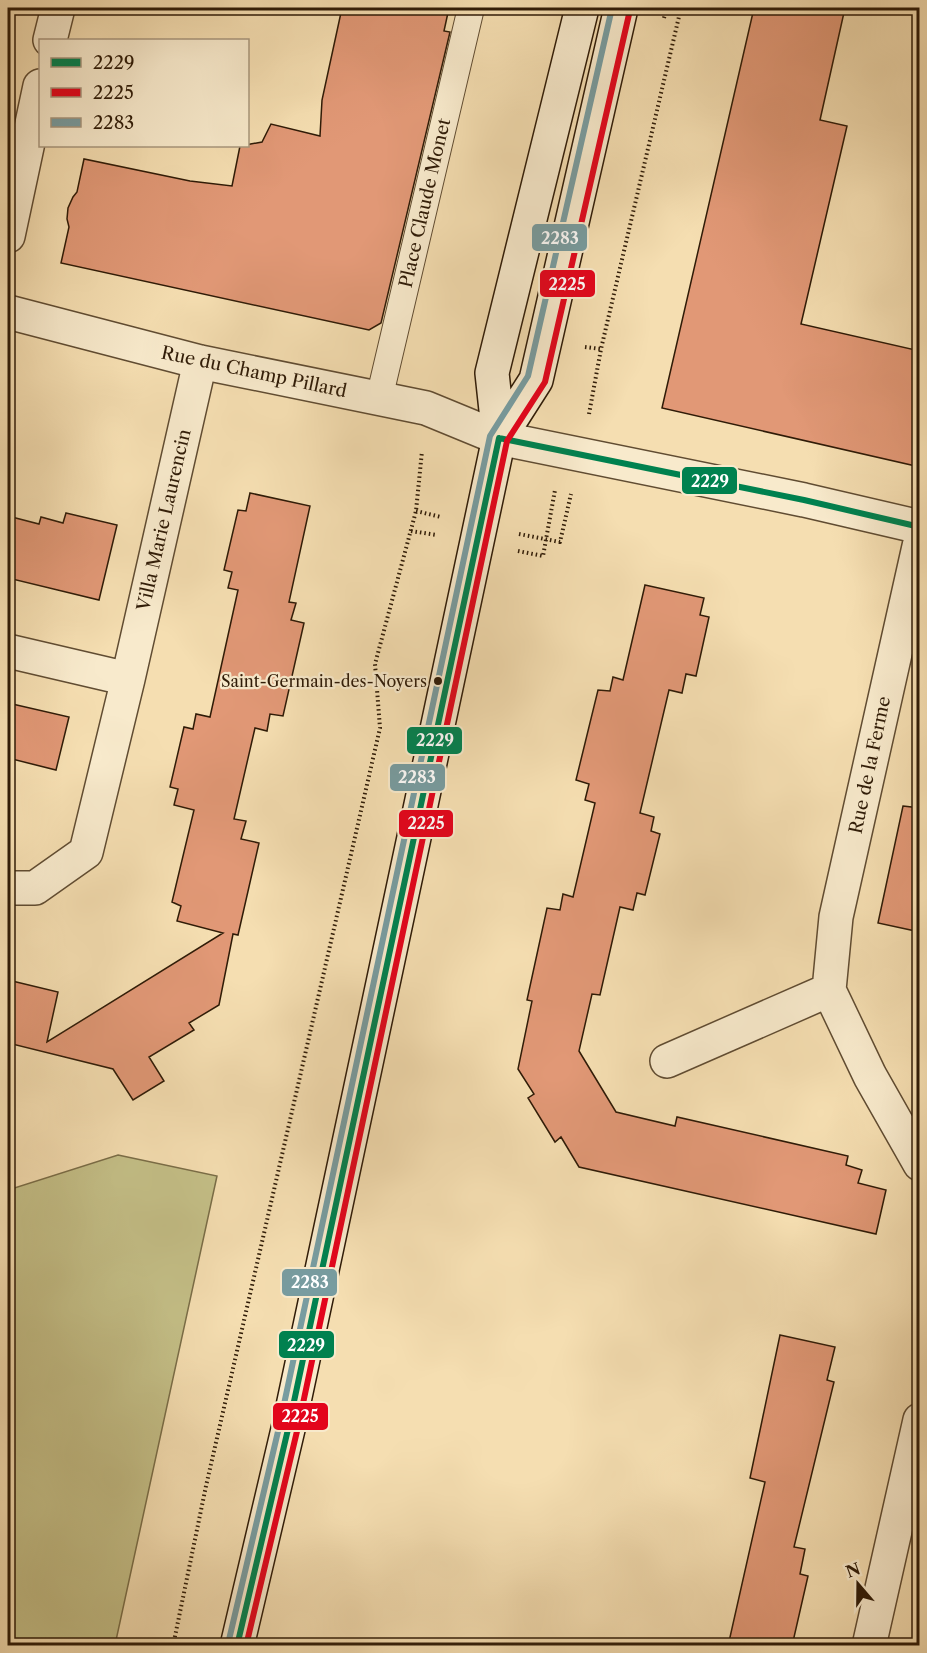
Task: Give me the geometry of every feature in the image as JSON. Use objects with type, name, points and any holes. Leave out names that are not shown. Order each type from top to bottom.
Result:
[{"type":"street","points":[[51,39],[58,8]]},
{"type":"street","points":[[237,1646],[289,1425],[499,438],[492,373],[582,8]]},
{"type":"street","points":[[499,438],[536,380],[621,8]]},
{"type":"street","points":[[8,236],[39,91]]},
{"type":"street","name":"Rue du Champ Pillard","points":[[8,312],[200,362],[426,408],[499,438],[804,500],[920,527]]},
{"type":"street","name":"Villa Marie Laurencin","points":[[8,888],[35,888],[86,852],[200,362]]},
{"type":"street","name":"Rue de la Ferme","points":[[829,990],[837,917],[920,542]]},
{"type":"street","points":[[8,651],[128,679]]},
{"type":"street","points":[[668,1061],[829,990],[870,1076],[920,1164]]},
{"type":"street","points":[[869,1646],[920,1420]]},
{"type":"lane","name":"Place Claude Monet","points":[[379,399],[471,8]]},
{"type":"path","points":[[173,1646],[206,1486],[380,728],[375,664],[416,511],[426,408]]},
{"type":"shaded area","points":[[118,1155],[217,1176],[115,1645],[8,1645],[8,1190]]},
{"type":"building","points":[[342,8],[352,10],[352,8],[449,8],[444,31],[450,32],[381,323],[369,330],[61,263],[69,227],[68,208],[77,192],[84,159],[190,181],[232,186],[240,147],[249,147],[249,144],[262,142],[271,124],[320,136],[322,100]]},
{"type":"building","points":[[754,8],[845,8],[820,120],[847,126],[801,324],[920,351],[920,467],[662,408]]},
{"type":"building","points":[[250,493],[310,506],[289,602],[296,603],[291,620],[304,623],[283,716],[270,714],[267,731],[255,728],[234,819],[246,821],[241,839],[259,843],[238,935],[233,934],[219,1005],[189,1023],[194,1030],[149,1057],[164,1081],[133,1100],[113,1069],[8,1043],[8,980],[58,992],[47,1042],[223,933],[177,921],[181,906],[172,902],[194,810],[174,805],[178,789],[170,787],[184,727],[193,729],[196,714],[210,717],[238,590],[228,588],[232,572],[224,570],[238,510],[246,511]]},
{"type":"building","points":[[66,513],[117,525],[99,600],[8,578],[8,516],[39,524],[41,517],[63,523]]},
{"type":"building","points":[[645,585],[704,598],[700,615],[709,617],[696,676],[686,674],[682,693],[669,690],[640,813],[654,817],[651,831],[660,834],[645,895],[637,893],[633,910],[620,907],[600,995],[592,994],[579,1051],[616,1112],[675,1126],[677,1117],[848,1156],[846,1165],[862,1170],[858,1183],[886,1190],[876,1234],[579,1167],[561,1137],[555,1142],[528,1098],[534,1094],[518,1069],[532,1001],[527,1000],[547,908],[560,910],[563,894],[573,897],[595,803],[585,800],[589,784],[576,780],[598,690],[610,691],[613,677],[623,680]]},
{"type":"building","points":[[8,703],[69,717],[56,770],[8,758]]},
{"type":"building","points":[[903,806],[920,808],[920,932],[878,923]]},
{"type":"building","points":[[780,1335],[835,1347],[827,1380],[834,1382],[794,1547],[805,1549],[800,1574],[808,1576],[792,1646],[728,1646],[765,1482],[750,1478]]},
{"type":"transit line","name":"2283","points":[[228,1644],[280,1423],[490,436],[528,376],[612,8]]},
{"type":"transit line","name":"2225","points":[[246,1646],[298,1427],[507,441],[545,382],[630,10]]},
{"type":"transit line","name":"2229","points":[[499,438],[804,500],[920,527]]},
{"type":"transit line","name":"2229","points":[[237,1646],[289,1425],[499,438]]},
{"type":"place","name":"Saint-Germain-des-Noyers","points":[[438,681]]}]
